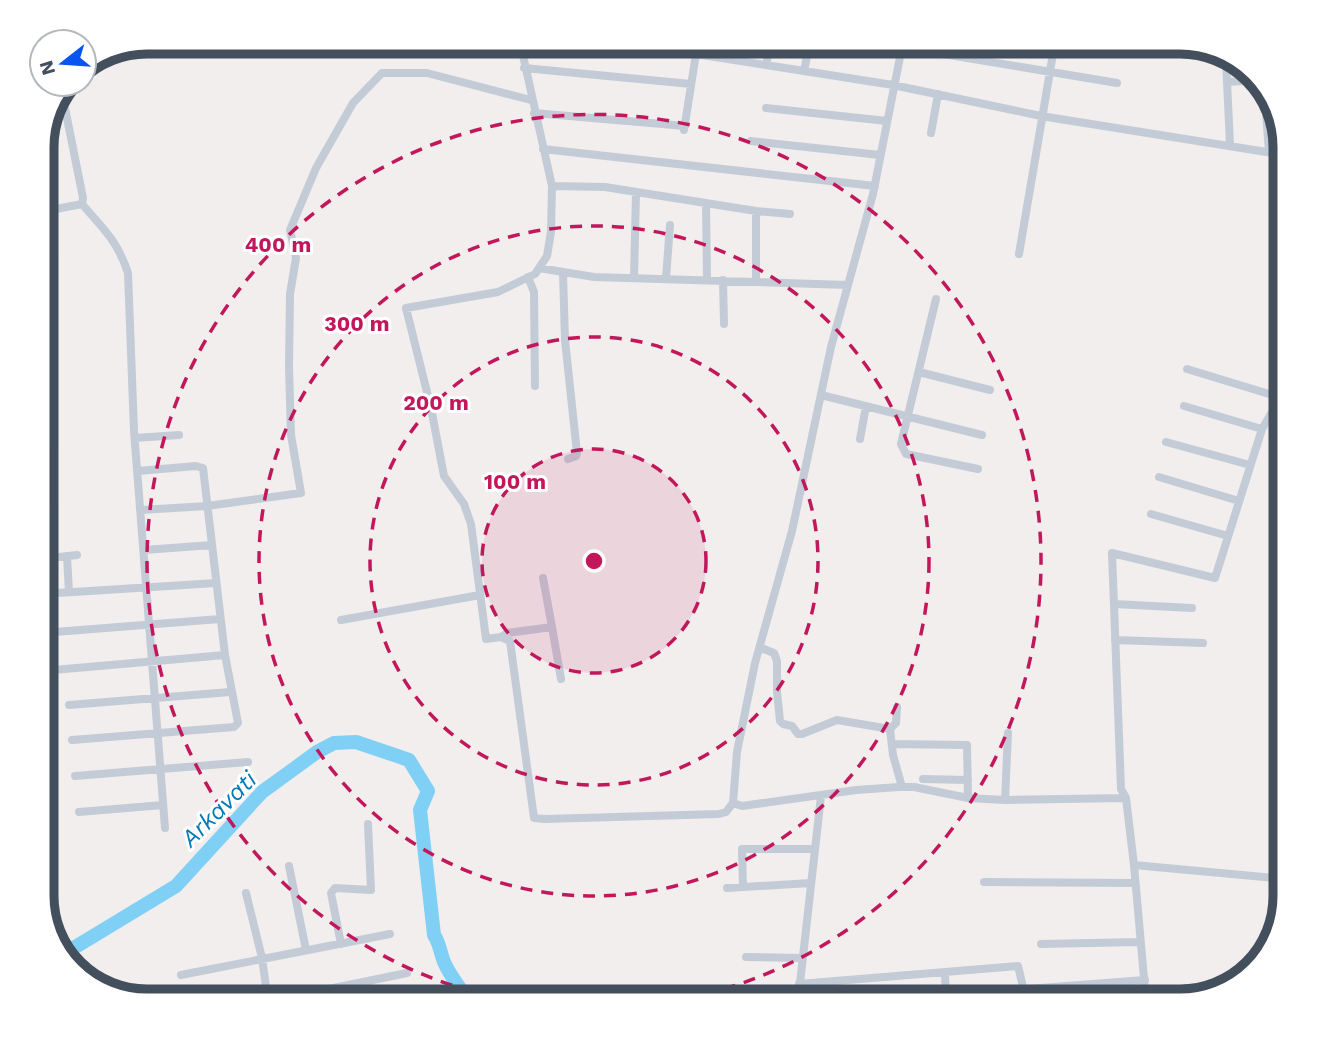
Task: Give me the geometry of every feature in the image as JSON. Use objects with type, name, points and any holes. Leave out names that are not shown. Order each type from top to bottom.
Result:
[{"type":"street","points":[[522,54],[552,186],[551,232],[547,256],[535,274],[498,292],[406,309],[431,408],[444,476],[464,504],[471,524],[486,639],[552,627]]},
{"type":"street","points":[[534,113],[685,128],[696,54],[893,85],[1041,116],[1273,153]]},
{"type":"street","points":[[734,60],[735,54]]},
{"type":"street","points":[[766,65],[768,54]]},
{"type":"street","points":[[804,71],[808,54]]},
{"type":"street","points":[[501,637],[510,641],[534,818],[719,814],[726,812],[733,803],[737,752],[755,663],[792,531],[831,347],[875,186],[900,54]]},
{"type":"street","points":[[942,54],[1116,83]]},
{"type":"street","points":[[1019,254],[1053,54]]},
{"type":"street","points":[[1227,67],[1230,145]]},
{"type":"street","points":[[524,68],[691,84]]},
{"type":"street","points":[[141,510],[207,506],[302,493],[291,435],[290,294],[296,258],[290,230],[316,168],[353,103],[382,73],[427,73],[531,100]]},
{"type":"street","points":[[1228,82],[1244,81]]},
{"type":"street","points":[[931,133],[938,94]]},
{"type":"street","points":[[64,105],[82,204]]},
{"type":"street","points":[[766,108],[887,121]]},
{"type":"street","points":[[1266,114],[1269,152]]},
{"type":"street","points":[[751,141],[880,156]]},
{"type":"street","points":[[543,149],[875,186]]},
{"type":"street","points":[[552,186],[605,187],[706,204],[790,214]]},
{"type":"street","points":[[634,278],[636,193]]},
{"type":"street","points":[[54,209],[82,204]]},
{"type":"street","points":[[82,204],[110,235],[120,250],[128,273],[135,438],[165,828]]},
{"type":"street","points":[[706,204],[707,279]]},
{"type":"street","points":[[756,211],[756,281]]},
{"type":"street","points":[[666,278],[670,225]]},
{"type":"street","points":[[539,268],[594,277],[848,285]]},
{"type":"street","points":[[563,272],[565,340],[577,453],[568,459]]},
{"type":"street","points":[[528,277],[534,292],[535,386]]},
{"type":"street","points":[[723,280],[724,324]]},
{"type":"street","points":[[936,299],[901,443],[906,454],[978,469]]},
{"type":"street","points":[[1187,369],[1273,392]]},
{"type":"street","points":[[919,372],[990,390]]},
{"type":"street","points":[[821,395],[982,435]]},
{"type":"street","points":[[860,439],[866,406]]},
{"type":"street","points":[[1184,407],[1262,429]]},
{"type":"street","points":[[1145,989],[1126,798],[1121,789],[1112,553],[1214,578],[1262,429],[1273,410]]},
{"type":"street","points":[[135,438],[179,435]]},
{"type":"street","points":[[1166,442],[1250,465]]},
{"type":"street","points":[[72,740],[237,726],[220,619],[204,472],[200,466],[138,471]]},
{"type":"street","points":[[1159,477],[1239,501]]},
{"type":"street","points":[[1151,514],[1228,536]]},
{"type":"street","points":[[144,550],[212,545]]},
{"type":"street","points":[[54,558],[77,555]]},
{"type":"street","points":[[67,556],[69,592]]},
{"type":"street","points":[[543,578],[561,679]]},
{"type":"street","points":[[54,593],[216,583]]},
{"type":"street","points":[[341,620],[480,595]]},
{"type":"street","points":[[1114,604],[1192,608]]},
{"type":"street","points":[[54,632],[220,619]]},
{"type":"street","points":[[1115,640],[1203,643]]},
{"type":"street","points":[[761,648],[774,653],[777,661],[780,721],[792,726],[798,734],[824,727],[837,720],[890,729]]},
{"type":"street","points":[[54,670],[225,655]]},
{"type":"street","points":[[69,705],[230,692]]},
{"type":"street","points":[[890,729],[896,723],[897,707]]},
{"type":"street","points":[[890,729],[902,787]]},
{"type":"street","points":[[1004,800],[1008,733]]},
{"type":"street","points":[[892,744],[967,745],[968,798]]},
{"type":"street","points":[[75,776],[248,762]]},
{"type":"street","points":[[923,779],[968,780]]},
{"type":"street","points":[[733,803],[742,806],[856,790],[902,787],[968,798],[1004,800],[1126,798]]},
{"type":"street","points":[[798,989],[821,796]]},
{"type":"street","points":[[79,812],[163,805]]},
{"type":"street","points":[[341,944],[331,893],[335,888],[371,890],[368,824]]},
{"type":"street","points":[[743,887],[742,849],[815,849]]},
{"type":"street","points":[[1133,865],[1273,878]]},
{"type":"street","points":[[289,866],[306,950]]},
{"type":"street","points":[[984,882],[1134,883]]},
{"type":"street","points":[[727,888],[811,883]]},
{"type":"street","points":[[246,893],[267,989]]},
{"type":"street","points":[[181,975],[390,934]]},
{"type":"street","points":[[1041,944],[1139,942]]},
{"type":"street","points":[[746,957],[802,958]]},
{"type":"street","points":[[821,989],[1018,966],[1023,987],[1027,989],[1144,980]]},
{"type":"street","points":[[328,989],[407,973]]},
{"type":"street","points":[[945,973],[946,989]]},
{"type":"waterway","name":"Arkavati","points":[[72,949],[176,886],[262,792],[317,752],[334,743],[356,742],[409,760],[428,791],[420,810],[434,935],[446,967],[460,989]]}]
